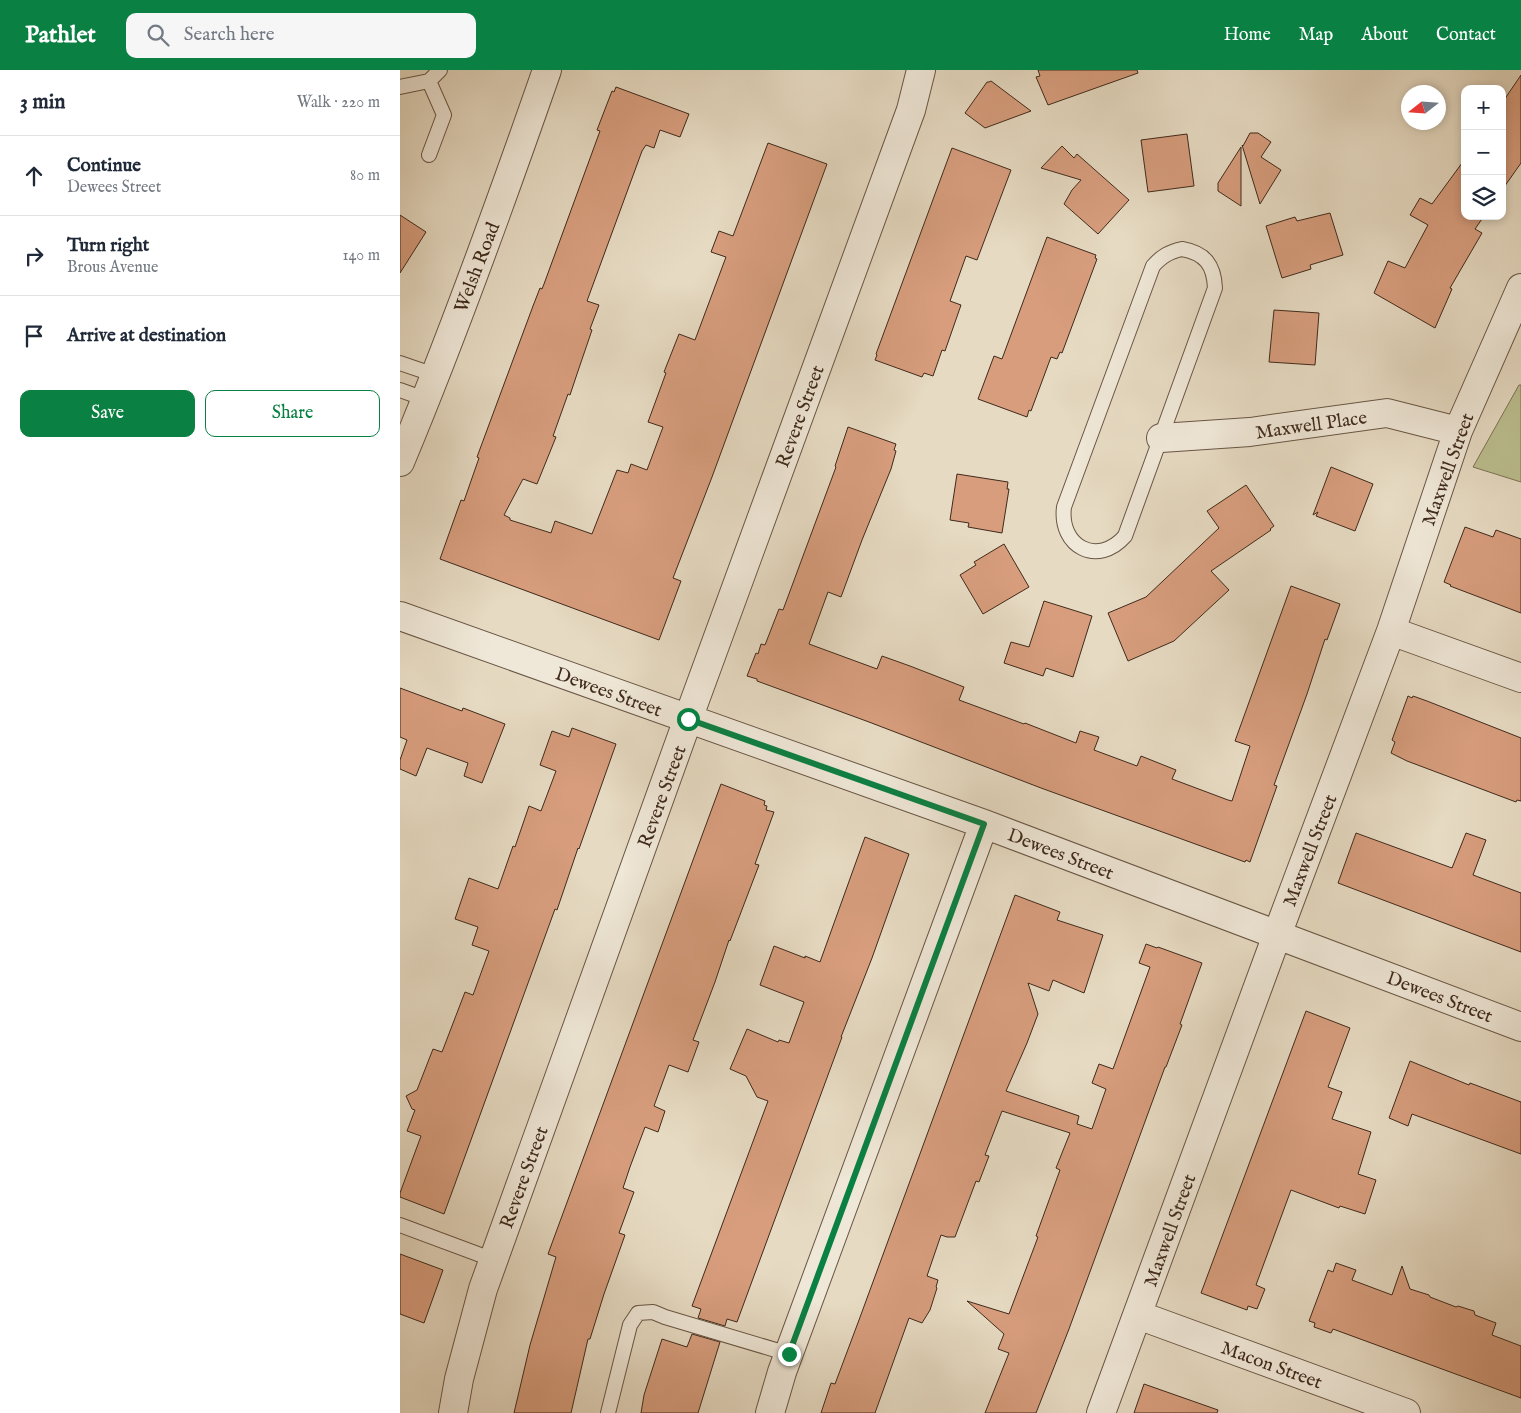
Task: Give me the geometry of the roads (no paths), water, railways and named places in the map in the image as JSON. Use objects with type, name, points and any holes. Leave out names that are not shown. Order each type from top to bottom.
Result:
[{"type":"street","name":"Welsh Road","points":[[400,462],[505,192],[547,70]]},
{"type":"street","name":"Revere Street","points":[[453,1413],[459,1379],[483,1289],[688,719],[911,110],[921,70]]},
{"type":"street","name":"Maxwell Street","points":[[1101,1413],[1391,631],[1458,431],[1521,288]]},
{"type":"street","name":"Maxwell Place","points":[[1161,438],[1250,432],[1387,413],[1458,431]]},
{"type":"street","name":"Dewees Street","points":[[400,616],[984,824],[1521,1027]]},
{"type":"street","points":[[1391,631],[1521,678]]},
{"type":"street","points":[[770,1413],[789,1354],[984,824]]},
{"type":"street","name":"Macon Street","points":[[1138,1315],[1406,1413]]},
{"type":"lane","points":[[400,87],[429,81],[440,70]]},
{"type":"lane","points":[[429,81],[444,115],[429,155]]},
{"type":"lane","points":[[1171,251],[1193,251],[1203,257],[1210,266],[1215,288],[1161,438],[1125,536],[1118,544],[1108,550],[1087,550],[1078,546],[1070,538],[1065,528],[1063,518],[1064,507],[1153,266],[1161,257],[1171,251]]},
{"type":"lane","points":[[400,363],[430,387]]},
{"type":"lane","points":[[400,390],[430,387]]},
{"type":"lane","points":[[400,1225],[494,1260]]},
{"type":"lane","points":[[608,1413],[630,1325],[638,1313],[652,1312],[789,1354]]}]
